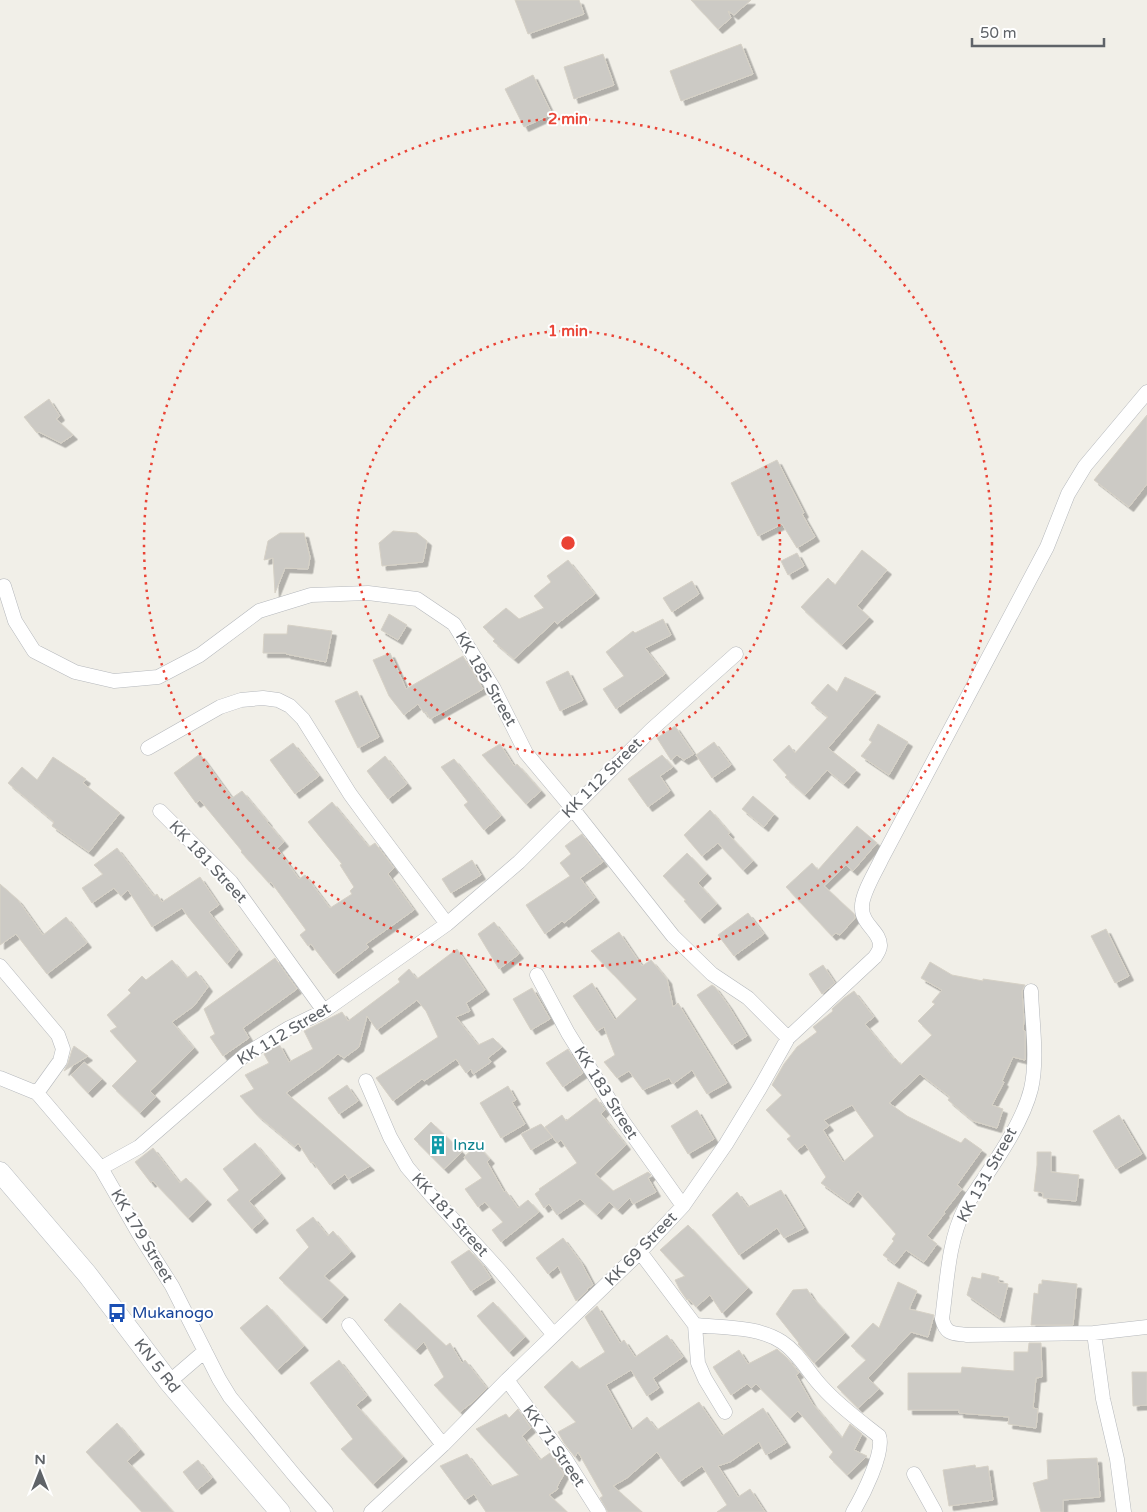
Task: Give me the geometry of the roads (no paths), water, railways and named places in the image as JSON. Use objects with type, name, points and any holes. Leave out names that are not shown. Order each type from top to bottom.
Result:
[{"type":"main road","name":"KN 5 Rd","points":[[0,1172],[87,1274],[169,1382],[280,1512]]},
{"type":"street","name":"KK 69 Street","points":[[371,1512],[443,1446],[507,1380],[640,1252],[683,1206],[726,1144],[788,1038],[875,957],[880,946],[878,936],[864,921],[862,907],[873,877],[1047,547],[1068,494],[1085,466],[1147,392]]},
{"type":"street","name":"KK 185 Street","points":[[4,586],[15,621],[34,651],[75,672],[114,681],[158,677],[200,655],[258,611],[311,595],[368,593],[417,599],[454,624],[494,689],[526,753],[674,936],[712,974],[748,998],[788,1038]]},
{"type":"street","name":"KK 112 Street","points":[[101,1168],[139,1147],[246,1054],[289,1028],[324,1011],[447,924],[518,862],[651,730],[736,654]]},
{"type":"street","points":[[148,748],[220,707],[241,700],[263,698],[278,700],[290,706],[303,719],[350,794],[447,924]]},
{"type":"street","name":"KK 181 Street","points":[[160,811],[231,882],[324,1011]]},
{"type":"street","points":[[0,966],[58,1034],[63,1049],[60,1061],[37,1093],[0,1078]]},
{"type":"street","name":"KK 183 Street","points":[[537,975],[568,1033],[622,1120],[683,1206]]},
{"type":"street","name":"KK 131 Street","points":[[1031,991],[1034,1066],[1030,1090],[1024,1110],[1002,1151],[964,1209],[952,1250],[942,1319],[944,1327],[948,1332],[967,1336],[1094,1333],[1147,1326]]},
{"type":"street","name":"KK 181 Street","points":[[366,1082],[390,1137],[407,1166],[501,1272],[554,1336]]},
{"type":"street","name":"KK 179 Street","points":[[37,1093],[101,1168],[172,1286],[219,1379],[230,1396],[326,1512]]},
{"type":"street","points":[[640,1252],[695,1325],[698,1363],[724,1412]]},
{"type":"street","points":[[348,1325],[443,1446]]},
{"type":"street","points":[[695,1325],[763,1333],[782,1342],[794,1352],[835,1400],[879,1436],[878,1454],[866,1490],[853,1512]]},
{"type":"street","points":[[1094,1333],[1102,1398],[1117,1459],[1124,1512]]},
{"type":"street","points":[[169,1382],[205,1351]]},
{"type":"street","name":"KK 71 Street","points":[[507,1380],[566,1460],[599,1512]]},
{"type":"street","points":[[914,1474],[935,1512]]},
{"type":"place","name":"Inzu","points":[[438,1145]]},
{"type":"place","name":"Mukanogo","points":[[117,1313]]}]
